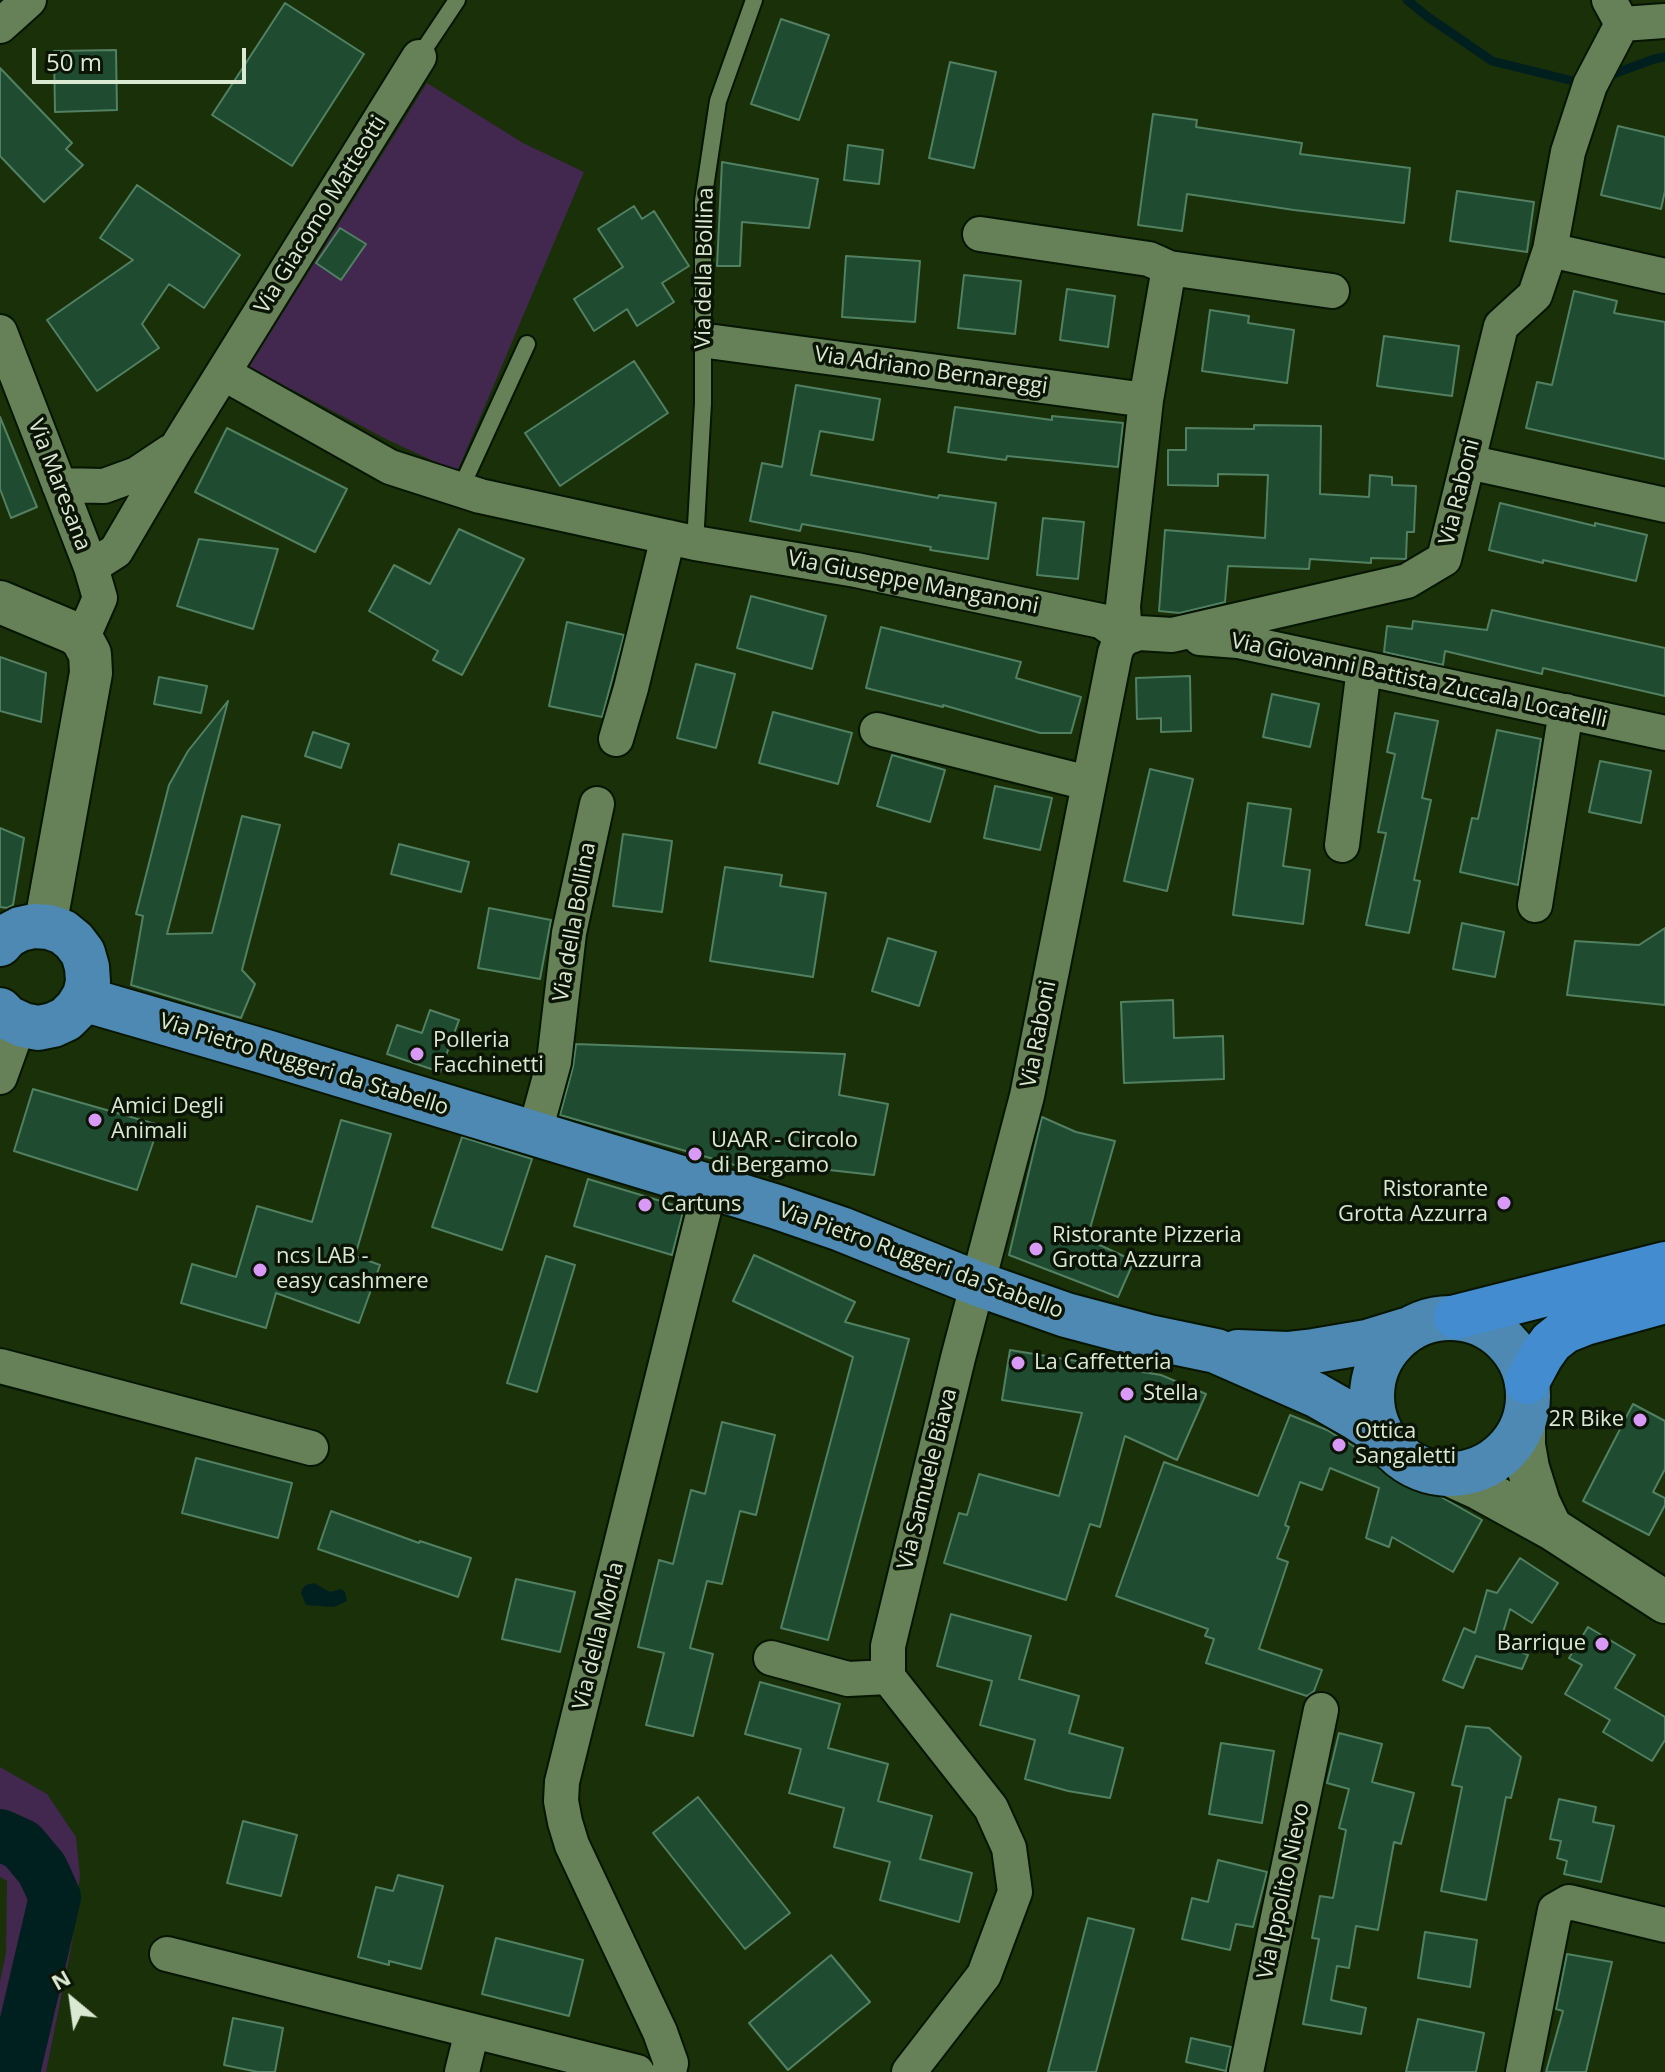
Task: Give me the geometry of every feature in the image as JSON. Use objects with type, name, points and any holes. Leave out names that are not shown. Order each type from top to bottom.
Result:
[{"type":"highway","points":[[1456,1317],[1665,1264]]},
{"type":"highway","points":[[1526,1401],[1541,1356],[1551,1342],[1565,1331],[1665,1301]]},
{"type":"main road","points":[[0,944],[20,929],[45,927],[63,932],[74,941],[83,953],[87,967],[88,982],[83,999],[66,1019],[38,1028],[14,1017]]},
{"type":"main road","name":"Via Pietro Ruggeri da Stabello","points":[[83,999],[777,1207],[1066,1315],[1216,1351],[1316,1395],[1358,1419],[1378,1442],[1422,1469],[1447,1474],[1472,1471],[1495,1460],[1513,1442],[1526,1401]]},
{"type":"main road","points":[[1216,1351],[1287,1354],[1367,1342],[1430,1320],[1456,1317],[1481,1324],[1503,1338],[1518,1358],[1526,1401]]},
{"type":"main road","name":"Via Pietro Ruggeri da Stabello","points":[[1378,1442],[1371,1398],[1375,1372],[1387,1349],[1406,1330]]},
{"type":"street","points":[[0,26],[29,0]]},
{"type":"street","name":"Via Raboni","points":[[978,1284],[1027,1096],[1118,645],[1125,638],[1139,633],[1172,635],[1407,581],[1444,559],[1501,326],[1535,295],[1550,250],[1572,139],[1616,12],[1665,21]]},
{"type":"street","name":"Via Giacomo Matteotti","points":[[91,567],[116,551],[419,57]]},
{"type":"street","points":[[980,234],[1149,259],[1169,268],[1332,291]]},
{"type":"street","points":[[1550,250],[1665,276]]},
{"type":"street","points":[[1125,638],[1123,606],[1146,400],[1169,268]]},
{"type":"street","name":"Via Maresana","points":[[0,332],[91,567],[100,598],[82,639]]},
{"type":"street","name":"Via Adriano Bernareggi","points":[[715,342],[1146,400]]},
{"type":"street","points":[[223,373],[390,467],[480,496],[682,540]]},
{"type":"street","name":"Via Giacomo Matteotti","points":[[59,485],[104,486],[137,474],[177,447]]},
{"type":"street","points":[[1468,462],[1665,505]]},
{"type":"street","name":"Via Giacomo Matteotti","points":[[72,517],[104,486]]},
{"type":"street","name":"Via Giuseppe Manganoni","points":[[682,540],[856,570],[1101,621],[1125,638]]},
{"type":"street","name":"Via della Bollina","points":[[616,739],[682,540]]},
{"type":"street","points":[[0,602],[64,628],[82,639],[90,654],[91,673],[45,927]]},
{"type":"street","name":"Via Giovanni Battista Zuccala Locatelli","points":[[1172,635],[1238,641],[1665,733]]},
{"type":"street","points":[[1342,845],[1364,668]]},
{"type":"street","points":[[1535,905],[1566,711]]},
{"type":"street","points":[[877,730],[1088,783]]},
{"type":"street","name":"Via della Bollina","points":[[534,1135],[554,1062],[569,933],[597,804]]},
{"type":"street","points":[[0,1077],[14,1017]]},
{"type":"street","name":"Via della Morla","points":[[669,2072],[671,2063],[660,2032],[572,1845],[561,1801],[562,1782],[710,1186]]},
{"type":"street","name":"Via Samuele Biava","points":[[888,1677],[888,1646],[894,1618],[978,1284]]},
{"type":"street","points":[[0,1366],[311,1448]]},
{"type":"street","points":[[1526,1401],[1524,1445],[1528,1468],[1551,1528]]},
{"type":"street","name":"Via Pietro Ruggeri da Stabello","points":[[1447,1474],[1551,1528],[1665,1602]]},
{"type":"street","points":[[771,1658],[848,1679],[888,1677],[991,1808],[1009,1848],[1015,1892],[984,1975],[909,2072]]},
{"type":"street","name":"Via Ippolito Nievo","points":[[1246,2072],[1321,1710]]},
{"type":"street","points":[[1523,2072],[1555,1910],[1569,1902],[1665,1925]]},
{"type":"street","points":[[167,1954],[637,2072]]},
{"type":"street","points":[[462,2072],[472,2031]]},
{"type":"lane","points":[[419,57],[457,0]]},
{"type":"lane","name":"Via della Bollina","points":[[682,540],[703,403],[703,201],[718,101],[754,0]]},
{"type":"lane","points":[[460,490],[527,344]]},
{"type":"shaded area","points":[[427,83],[523,143],[584,172],[457,472],[388,440],[249,367]]},
{"type":"shaded area","points":[[0,1767],[47,1794],[76,1837],[80,1875],[72,1943],[46,2072],[0,2072],[0,1981],[6,1953],[7,1881],[0,1877]]},
{"type":"water","points":[[314,1583],[330,1592],[341,1589],[347,1601],[334,1607],[306,1605],[302,1589]]},
{"type":"building","points":[[285,3],[364,54],[292,166],[212,115]]},
{"type":"building","points":[[781,19],[829,35],[799,120],[751,104]]},
{"type":"building","points":[[116,50],[117,110],[55,112],[54,51]]},
{"type":"building","points":[[950,62],[996,72],[974,168],[929,158]]},
{"type":"building","points":[[0,68],[72,143],[66,149],[83,165],[44,202],[0,156]]},
{"type":"building","points":[[1153,114],[1197,120],[1196,127],[1302,143],[1300,154],[1410,168],[1404,223],[1187,194],[1182,231],[1138,225]]},
{"type":"building","points":[[1618,126],[1665,137],[1665,191],[1661,209],[1601,195]]},
{"type":"building","points":[[848,145],[883,150],[879,184],[844,180]]},
{"type":"building","points":[[722,162],[818,179],[809,228],[742,222],[740,266],[717,266]]},
{"type":"building","points":[[137,185],[240,255],[204,308],[169,284],[142,324],[159,348],[97,391],[47,320],[133,260],[100,238]]},
{"type":"building","points":[[1457,191],[1534,202],[1527,252],[1450,241]]},
{"type":"building","points":[[634,206],[642,219],[654,211],[689,266],[662,283],[674,302],[637,326],[627,309],[594,331],[574,299],[623,267],[598,229]]},
{"type":"building","points":[[340,228],[366,244],[341,280],[316,263]]},
{"type":"building","points":[[846,256],[920,261],[915,322],[842,317]]},
{"type":"building","points":[[964,275],[1021,281],[1015,334],[958,328]]},
{"type":"building","points":[[1067,289],[1115,296],[1108,347],[1060,340]]},
{"type":"building","points":[[1574,291],[1617,301],[1614,313],[1665,322],[1665,459],[1526,428],[1537,382],[1552,385]]},
{"type":"building","points":[[1210,310],[1249,316],[1248,323],[1294,330],[1287,383],[1202,371]]},
{"type":"building","points":[[1384,336],[1459,346],[1452,396],[1377,386]]},
{"type":"building","points":[[634,361],[668,413],[560,486],[525,433]]},
{"type":"building","points":[[796,385],[880,399],[873,440],[820,431],[811,475],[938,498],[939,495],[996,503],[988,559],[802,524],[800,531],[750,521],[762,463],[782,467]]},
{"type":"building","points":[[955,407],[1052,420],[1052,416],[1123,423],[1118,467],[1007,456],[1006,460],[948,452]]},
{"type":"building","points":[[0,417],[37,507],[11,518],[0,489]]},
{"type":"building","points":[[1254,425],[1321,426],[1320,494],[1369,497],[1370,475],[1392,477],[1392,485],[1416,486],[1414,532],[1407,532],[1406,559],[1371,558],[1371,563],[1310,559],[1309,569],[1228,566],[1225,602],[1180,613],[1159,611],[1165,530],[1265,538],[1268,475],[1218,474],[1218,486],[1168,485],[1168,450],[1186,450],[1186,428],[1254,429]]},
{"type":"building","points":[[227,428],[347,489],[315,552],[195,492]]},
{"type":"building","points":[[1500,503],[1647,535],[1636,581],[1489,550]]},
{"type":"building","points":[[1043,518],[1084,522],[1078,579],[1037,575]]},
{"type":"building","points":[[459,529],[524,559],[462,675],[433,660],[438,651],[369,611],[394,565],[430,584]]},
{"type":"building","points":[[199,539],[278,549],[253,629],[177,606]]},
{"type":"building","points":[[751,596],[826,616],[812,669],[737,648]]},
{"type":"building","points":[[1492,610],[1665,648],[1665,696],[1543,668],[1542,674],[1445,651],[1443,665],[1384,652],[1387,626],[1412,629],[1413,621],[1487,630]]},
{"type":"building","points":[[567,622],[624,635],[602,717],[549,706]]},
{"type":"building","points":[[881,627],[1021,662],[1016,678],[1081,697],[1071,733],[1040,733],[943,705],[866,688]]},
{"type":"building","points":[[0,657],[46,673],[41,722],[0,711]]},
{"type":"building","points":[[696,664],[735,674],[716,748],[677,738]]},
{"type":"building","points":[[1190,676],[1191,731],[1161,732],[1161,718],[1137,719],[1136,678]]},
{"type":"building","points":[[159,677],[207,686],[201,713],[154,704]]},
{"type":"building","points":[[1272,694],[1319,704],[1310,747],[1263,737]]},
{"type":"building","points":[[228,701],[167,934],[212,933],[242,816],[280,825],[242,970],[255,984],[241,1018],[131,985],[143,916],[136,914],[169,785],[188,751]]},
{"type":"building","points":[[773,712],[852,733],[838,784],[759,763]]},
{"type":"building","points":[[1395,713],[1438,721],[1422,798],[1431,800],[1414,880],[1420,881],[1409,933],[1366,925],[1386,833],[1378,832],[1395,754],[1387,752]]},
{"type":"building","points":[[1497,730],[1541,739],[1518,885],[1460,872],[1472,818],[1478,819]]},
{"type":"building","points":[[313,732],[349,744],[341,768],[305,756]]},
{"type":"building","points":[[892,755],[945,770],[930,822],[877,806]]},
{"type":"building","points":[[1600,761],[1651,771],[1641,823],[1589,812]]},
{"type":"building","points":[[1150,769],[1193,779],[1167,891],[1124,881]]},
{"type":"building","points":[[995,786],[1052,798],[1040,850],[984,838]]},
{"type":"building","points":[[1248,803],[1291,809],[1283,866],[1310,870],[1303,924],[1233,915]]},
{"type":"building","points":[[0,828],[24,838],[13,905],[7,908],[0,907]]},
{"type":"building","points":[[623,834],[672,841],[662,912],[613,906]]},
{"type":"building","points":[[399,844],[469,862],[461,892],[391,874]]},
{"type":"building","points":[[725,867],[782,875],[780,886],[826,893],[813,977],[710,961]]},
{"type":"building","points":[[489,908],[551,920],[540,979],[478,968]]},
{"type":"building","points":[[1462,923],[1504,932],[1495,977],[1453,969]]},
{"type":"building","points":[[1665,928],[1665,1005],[1567,995],[1575,941],[1639,945]]},
{"type":"building","points":[[888,938],[936,952],[919,1006],[872,991]]},
{"type":"building","points":[[1173,1000],[1174,1038],[1223,1036],[1224,1079],[1124,1083],[1121,1002]]},
{"type":"building","points":[[430,1010],[459,1020],[440,1072],[387,1054],[397,1025],[422,1033]]},
{"type":"building","points":[[576,1044],[845,1054],[839,1095],[888,1104],[874,1175],[775,1164],[773,1176],[560,1115]]},
{"type":"building","points":[[33,1089],[159,1125],[137,1190],[14,1151]]},
{"type":"building","points":[[1042,1117],[1076,1132],[1115,1141],[1087,1239],[1134,1261],[1118,1297],[1009,1255]]},
{"type":"building","points":[[341,1120],[391,1134],[355,1256],[380,1265],[359,1323],[276,1293],[266,1328],[181,1303],[192,1264],[236,1277],[257,1206],[312,1222]]},
{"type":"building","points":[[462,1137],[532,1159],[502,1250],[432,1227]]},
{"type":"building","points":[[588,1179],[684,1208],[672,1255],[574,1226]]},
{"type":"building","points":[[754,1255],[855,1302],[845,1322],[909,1339],[828,1640],[781,1628],[853,1357],[733,1301]]},
{"type":"building","points":[[546,1256],[575,1265],[537,1392],[507,1383]]},
{"type":"building","points":[[1010,1350],[1161,1375],[1206,1394],[1177,1460],[1125,1436],[1100,1527],[1090,1524],[1066,1600],[944,1563],[959,1513],[967,1515],[979,1474],[1059,1496],[1082,1413],[1002,1400]]},
{"type":"building","points":[[1633,1404],[1665,1421],[1665,1469],[1653,1492],[1665,1498],[1665,1505],[1649,1535],[1583,1501]]},
{"type":"building","points":[[1290,1415],[1327,1430],[1368,1455],[1380,1459],[1392,1456],[1388,1467],[1482,1520],[1453,1572],[1392,1537],[1389,1547],[1366,1538],[1379,1488],[1330,1468],[1322,1490],[1300,1482],[1285,1525],[1289,1527],[1277,1558],[1288,1562],[1259,1649],[1322,1670],[1314,1691],[1307,1696],[1206,1663],[1214,1639],[1205,1636],[1208,1629],[1116,1596],[1164,1462],[1258,1496]]},
{"type":"building","points":[[722,1422],[775,1435],[756,1515],[740,1511],[722,1584],[707,1581],[690,1648],[713,1654],[693,1736],[646,1725],[664,1653],[638,1647],[659,1560],[673,1564],[691,1490],[705,1494]]},
{"type":"building","points":[[196,1458],[292,1483],[278,1538],[182,1513]]},
{"type":"building","points":[[331,1511],[471,1558],[458,1597],[318,1549]]},
{"type":"building","points":[[1520,1558],[1558,1583],[1532,1623],[1510,1609],[1500,1643],[1528,1655],[1522,1669],[1476,1656],[1463,1688],[1443,1680],[1464,1628],[1475,1633],[1487,1590],[1497,1593]]},
{"type":"building","points":[[516,1579],[575,1592],[560,1652],[502,1639]]},
{"type":"building","points":[[951,1614],[1031,1636],[1019,1679],[1079,1696],[1069,1733],[1123,1748],[1110,1798],[1025,1779],[1035,1740],[980,1725],[992,1681],[937,1666]]},
{"type":"building","points":[[1588,1627],[1635,1655],[1615,1688],[1665,1717],[1665,1740],[1652,1761],[1603,1732],[1610,1720],[1565,1694],[1582,1665],[1569,1658]]},
{"type":"building","points":[[760,1682],[840,1704],[828,1748],[888,1764],[878,1801],[932,1816],[920,1859],[972,1873],[959,1922],[880,1900],[890,1862],[834,1847],[844,1808],[789,1793],[801,1749],[745,1734]]},
{"type":"building","points":[[1466,1726],[1489,1728],[1521,1757],[1511,1798],[1506,1797],[1486,1900],[1441,1891],[1462,1787],[1452,1785]]},
{"type":"building","points":[[1339,1733],[1382,1744],[1372,1782],[1414,1793],[1401,1844],[1394,1842],[1378,1930],[1356,1926],[1349,1968],[1337,1966],[1331,2000],[1366,2008],[1361,2034],[1303,2024],[1319,1939],[1312,1938],[1320,1896],[1333,1898],[1346,1830],[1339,1828],[1349,1789],[1327,1783]]},
{"type":"building","points":[[1221,1743],[1274,1751],[1262,1823],[1209,1814]]},
{"type":"building","points":[[698,1797],[790,1913],[745,1949],[653,1833]]},
{"type":"building","points":[[1559,1799],[1596,1807],[1593,1822],[1614,1826],[1601,1882],[1564,1874],[1567,1861],[1557,1858],[1561,1841],[1550,1839]]},
{"type":"building","points":[[243,1821],[297,1835],[281,1896],[227,1883]]},
{"type":"building","points":[[1218,1860],[1267,1872],[1253,1927],[1236,1924],[1230,1950],[1182,1939],[1192,1898],[1208,1902]]},
{"type":"building","points":[[398,1875],[443,1886],[421,1969],[358,1957],[376,1887],[393,1891]]},
{"type":"building","points":[[1088,1918],[1134,1929],[1096,2072],[1048,2072]]},
{"type":"building","points":[[1425,1932],[1477,1940],[1470,1987],[1418,1978]]},
{"type":"building","points":[[496,1938],[583,1960],[569,2016],[482,1994]]},
{"type":"building","points":[[1567,1954],[1612,1962],[1586,2072],[1546,2072],[1563,2011],[1556,2009]]},
{"type":"building","points":[[831,1955],[870,2002],[788,2070],[749,2023]]},
{"type":"building","points":[[233,2018],[283,2028],[275,2072],[224,2065]]},
{"type":"building","points":[[1418,2019],[1484,2033],[1476,2072],[1406,2072]]},
{"type":"building","points":[[1191,2038],[1231,2047],[1226,2071],[1186,2062]]},
{"type":"waterway","points":[[1407,0],[1492,61],[1581,83]]},
{"type":"waterway","points":[[1605,77],[1665,57]]},
{"type":"waterway","points":[[0,1835],[22,1845],[42,1869],[55,1897],[14,2072]]},
{"type":"place","name":"Polleria Facchinetti","points":[[417,1054]]},
{"type":"place","name":"Amici Degli Animali","points":[[95,1120]]},
{"type":"place","name":"UAAR - Circolo di Bergamo","points":[[695,1154]]},
{"type":"place","name":"Ristorante Grotta Azzurra","points":[[1504,1203]]},
{"type":"place","name":"Cartuns","points":[[645,1205]]},
{"type":"place","name":"Ristorante Pizzeria Grotta Azzurra","points":[[1036,1249]]},
{"type":"place","name":"ncs LAB - easy cashmere","points":[[260,1270]]},
{"type":"place","name":"La Caffetteria","points":[[1018,1363]]},
{"type":"place","name":"Stella","points":[[1127,1394]]},
{"type":"place","name":"2R Bike","points":[[1640,1420]]},
{"type":"place","name":"Ottica Sangaletti","points":[[1339,1445]]},
{"type":"place","name":"Barrique","points":[[1602,1644]]}]
